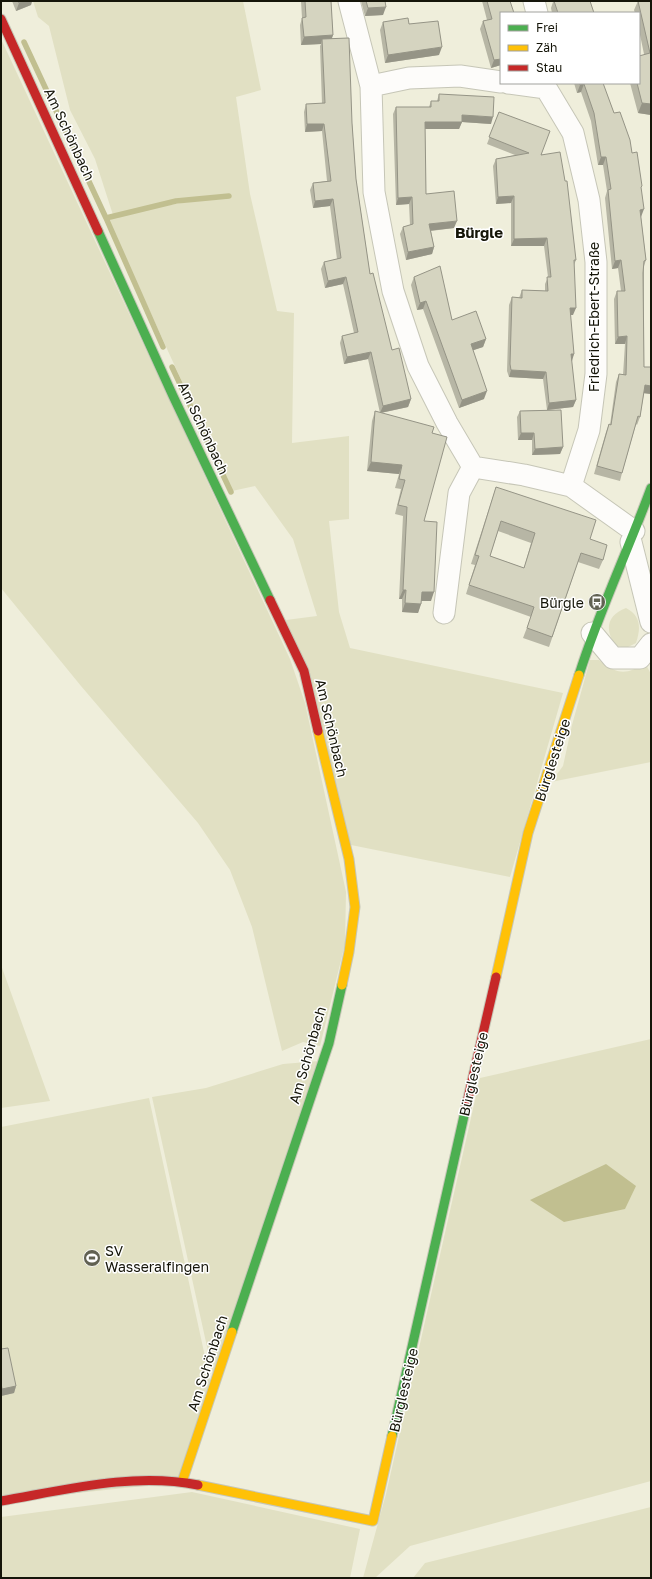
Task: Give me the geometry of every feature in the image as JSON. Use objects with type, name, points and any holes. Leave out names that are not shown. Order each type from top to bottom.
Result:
[{"type":"street","points":[[349,1],[371,86],[374,192],[393,291],[418,366],[447,424],[473,467],[524,475],[571,486],[633,536],[651,622]]},
{"type":"street","points":[[534,1],[537,12]]},
{"type":"street","name":"Am Schönbach","points":[[1,19],[173,396],[304,671],[349,859],[355,907],[349,952],[329,1043],[182,1482]]},
{"type":"street","points":[[371,86],[417,78],[460,76],[500,82]]},
{"type":"street","points":[[527,84],[546,85]]},
{"type":"street","name":"Friedrich-Ebert-Straße","points":[[546,85],[572,133],[589,200],[596,262],[596,374],[590,430],[571,486]]},
{"type":"street","points":[[444,613],[459,493],[473,467]]},
{"type":"street","name":"Bürglesteige","points":[[182,1482],[373,1520],[528,833],[592,633],[633,536],[651,488]]},
{"type":"street","points":[[592,633],[613,658],[640,658],[651,644]]},
{"type":"street","points":[[1,1501],[112,1482],[182,1482]]},
{"type":"green space","points":[[33,1],[243,1],[261,90],[236,97],[250,194],[277,311],[294,313],[292,443],[349,436],[349,519],[329,521],[339,612],[350,648],[563,693],[510,877],[351,845],[286,620],[317,616],[293,539],[255,486],[232,491],[109,222],[113,215],[95,159],[70,110],[49,26],[38,17]],"holes":[[[226,196],[132,211],[176,201]]]},
{"type":"green space","points":[[1,39],[290,659],[305,703],[346,892],[345,944],[320,1046],[303,1042],[282,1051],[252,927],[230,870],[198,823],[81,686],[1,588]]},
{"type":"green space","points":[[626,608],[635,615],[639,632],[636,643],[626,648],[616,646],[610,634],[609,624],[615,615]]},
{"type":"green space","points":[[590,660],[599,660],[616,671],[621,672],[632,670],[645,663],[651,674],[651,762],[551,782],[563,766],[572,725]]},
{"type":"green space","points":[[1,965],[50,1101],[1,1108]]},
{"type":"green space","points":[[651,1039],[651,1481],[410,1546],[375,1578],[363,1578],[386,1494],[480,1078]]},
{"type":"green space","points":[[319,1061],[213,1374],[152,1097],[206,1088],[283,1064]]},
{"type":"green space","name":"SV Wasseralfingen","points":[[149,1098],[212,1389],[182,1482],[1,1501],[1,1127]]},
{"type":"green space","points":[[192,1492],[360,1529],[350,1578],[1,1578],[1,1517]]},
{"type":"green space","points":[[651,1507],[651,1578],[413,1578],[425,1563]]},
{"type":"shaded area","points":[[606,1164],[636,1186],[625,1209],[564,1222],[530,1200]]},
{"type":"building","points":[[305,1],[331,1],[333,35],[304,37],[302,18],[306,17]]},
{"type":"building","points":[[366,1],[385,1],[386,7],[368,8]]},
{"type":"building","points":[[487,1],[510,1],[514,12],[500,12],[500,59],[494,60],[483,21],[492,19]]},
{"type":"building","points":[[554,1],[590,1],[594,12],[558,12]]},
{"type":"building","points":[[638,1],[651,1],[651,104],[642,103],[637,84],[640,84],[640,56],[650,53]]},
{"type":"building","points":[[408,18],[409,24],[438,21],[442,47],[388,55],[383,22]]},
{"type":"building","points":[[349,38],[352,123],[356,179],[370,274],[373,273],[392,350],[399,348],[411,399],[383,406],[371,352],[347,357],[342,336],[358,332],[346,277],[328,281],[324,262],[341,258],[333,199],[315,201],[313,183],[331,181],[324,124],[307,124],[306,104],[325,103],[322,39]]},
{"type":"building","points":[[584,84],[603,84],[614,113],[620,112],[630,140],[632,153],[637,152],[644,209],[640,210],[646,260],[644,261],[643,273],[644,367],[651,367],[651,386],[645,385],[640,417],[638,416],[622,473],[597,466],[609,424],[611,425],[619,374],[626,375],[627,336],[618,337],[617,291],[625,291],[621,260],[615,261],[608,190],[611,189],[606,157],[601,157],[594,113]]},
{"type":"building","points":[[439,94],[494,97],[493,117],[462,115],[462,122],[425,122],[426,194],[454,191],[457,221],[429,224],[434,247],[408,252],[403,227],[413,224],[412,197],[398,198],[396,107],[431,107],[431,101],[439,101]]},
{"type":"building","points":[[499,112],[550,131],[541,155],[560,152],[565,181],[567,181],[576,260],[574,260],[576,308],[570,308],[574,354],[571,354],[576,400],[549,403],[546,372],[511,370],[512,297],[522,298],[522,290],[548,291],[547,277],[551,277],[547,238],[514,239],[514,196],[498,197],[496,159],[529,153],[489,137]]},
{"type":"building","points":[[440,266],[452,320],[476,311],[486,339],[471,344],[487,391],[462,400],[426,301],[420,303],[414,277]]},
{"type":"building","points":[[561,410],[563,447],[535,449],[534,433],[521,433],[520,411]]},
{"type":"building","points":[[375,411],[434,427],[432,433],[447,437],[424,521],[437,522],[434,592],[422,592],[421,604],[405,603],[406,590],[403,590],[407,507],[398,505],[405,480],[399,479],[402,465],[371,462]]},
{"type":"building","points":[[496,487],[596,520],[590,539],[607,545],[603,560],[581,553],[552,637],[527,628],[534,607],[469,585],[479,556],[475,555]],"holes":[[[501,521],[535,533],[524,568],[490,556]]]},
{"type":"building","points":[[8,1348],[16,1386],[2,1389],[1,1349]]},
{"type":"waterway","points":[[24,42],[106,218],[176,201],[229,196]]},
{"type":"waterway","points":[[106,218],[163,347]]},
{"type":"waterway","points":[[172,367],[231,492]]},
{"type":"traffic: fast","points":[[98,231],[173,396],[270,600]]},
{"type":"traffic: fast","points":[[579,675],[595,628],[651,488]]},
{"type":"traffic: fast","points":[[232,1332],[329,1043],[342,985]]},
{"type":"traffic: fast","points":[[392,1436],[466,1107]]},
{"type":"traffic: slow","points":[[496,977],[528,833],[579,675]]},
{"type":"traffic: slow","points":[[318,731],[349,859],[355,907],[349,952],[342,985]]},
{"type":"traffic: slow","points":[[182,1482],[232,1332]]},
{"type":"traffic: slow","points":[[198,1485],[373,1521],[392,1436]]},
{"type":"traffic: jam","points":[[1,19],[98,231]]},
{"type":"traffic: jam","points":[[270,600],[304,671],[318,731]]},
{"type":"traffic: jam","points":[[466,1107],[496,977]]},
{"type":"traffic: jam","points":[[1,1501],[124,1481],[149,1480],[198,1485]]},
{"type":"place","name":"Bürgle","points":[[597,602]]},
{"type":"place","name":"SV Wasseralfingen","points":[[92,1258]]},
{"type":"district","name":"Bürgle","points":[[479,232]]}]
